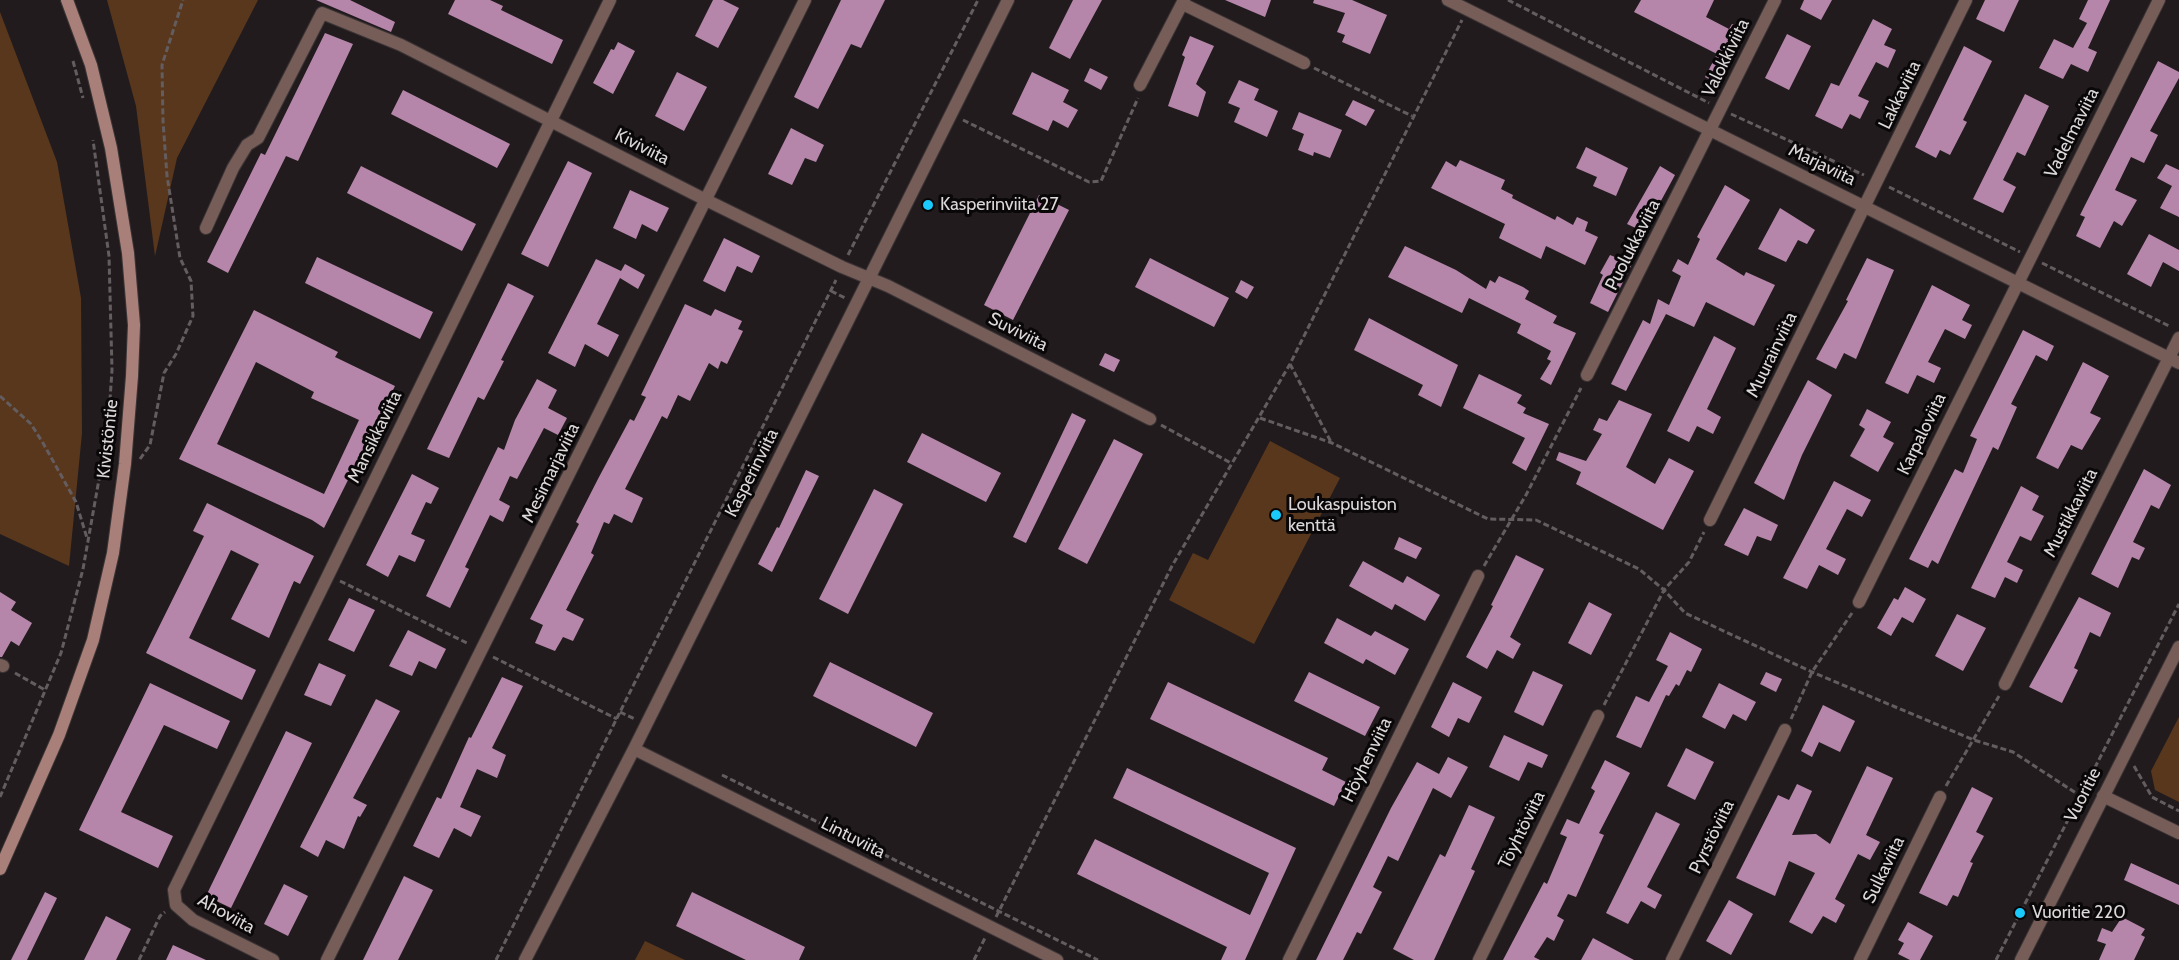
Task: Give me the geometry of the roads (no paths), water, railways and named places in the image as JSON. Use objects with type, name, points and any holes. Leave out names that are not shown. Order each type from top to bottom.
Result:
[{"type":"main road","name":"Kivistöntie","points":[[0,869],[60,735],[93,640],[113,553],[125,464],[134,325],[128,253],[111,148],[91,65],[67,0]]},
{"type":"street","name":"Mansikkaviita","points":[[174,890],[610,0]]},
{"type":"street","name":"Mesimarjaviita","points":[[327,960],[805,0]]},
{"type":"street","name":"Kasperinviita","points":[[525,960],[634,749],[1008,0]]},
{"type":"street","name":"Marjaviita","points":[[1448,0],[2174,361]]},
{"type":"street","name":"Valokkiviita","points":[[1711,132],[1774,0]]},
{"type":"street","name":"Lakkaviita","points":[[1866,206],[1966,0]]},
{"type":"street","name":"Vadelmaviita","points":[[2018,282],[2159,0]]},
{"type":"street","points":[[1140,85],[1184,2],[1304,63]]},
{"type":"street","name":"Kiviviita","points":[[206,228],[234,168],[247,145],[258,138],[263,130],[322,13],[401,45],[706,200],[869,278]]},
{"type":"street","name":"Puolukkaviita","points":[[1587,375],[1711,132]]},
{"type":"street","name":"Muurainviita","points":[[1710,520],[1866,206]]},
{"type":"street","name":"Suviviita","points":[[869,278],[1150,419]]},
{"type":"street","name":"Karpaloviita","points":[[1859,602],[2018,282]]},
{"type":"street","name":"Mustikkaviita","points":[[2005,684],[2174,361],[2179,338]]},
{"type":"street","name":"Höyhenviita","points":[[1289,960],[1478,576]]},
{"type":"street","name":"Vuoritie","points":[[2021,960],[2179,647]]},
{"type":"street","name":"Töyhtöviita","points":[[1479,960],[1598,716]]},
{"type":"street","name":"Pyrstöviita","points":[[1672,960],[1785,730]]},
{"type":"street","name":"Lintuviita","points":[[634,749],[1057,960]]},
{"type":"street","points":[[2103,796],[2179,833]]},
{"type":"street","name":"Sulkaviita","points":[[1860,960],[1940,797]]},
{"type":"street","name":"Ahoviita","points":[[174,890],[176,905],[192,920],[273,960]]},
{"type":"place","name":"Kasperinviita 27","points":[[928,205]]},
{"type":"place","name":"Loukaspuiston kenttä","points":[[1276,515]]},
{"type":"place","name":"Vuoritie 220","points":[[2020,913]]}]
